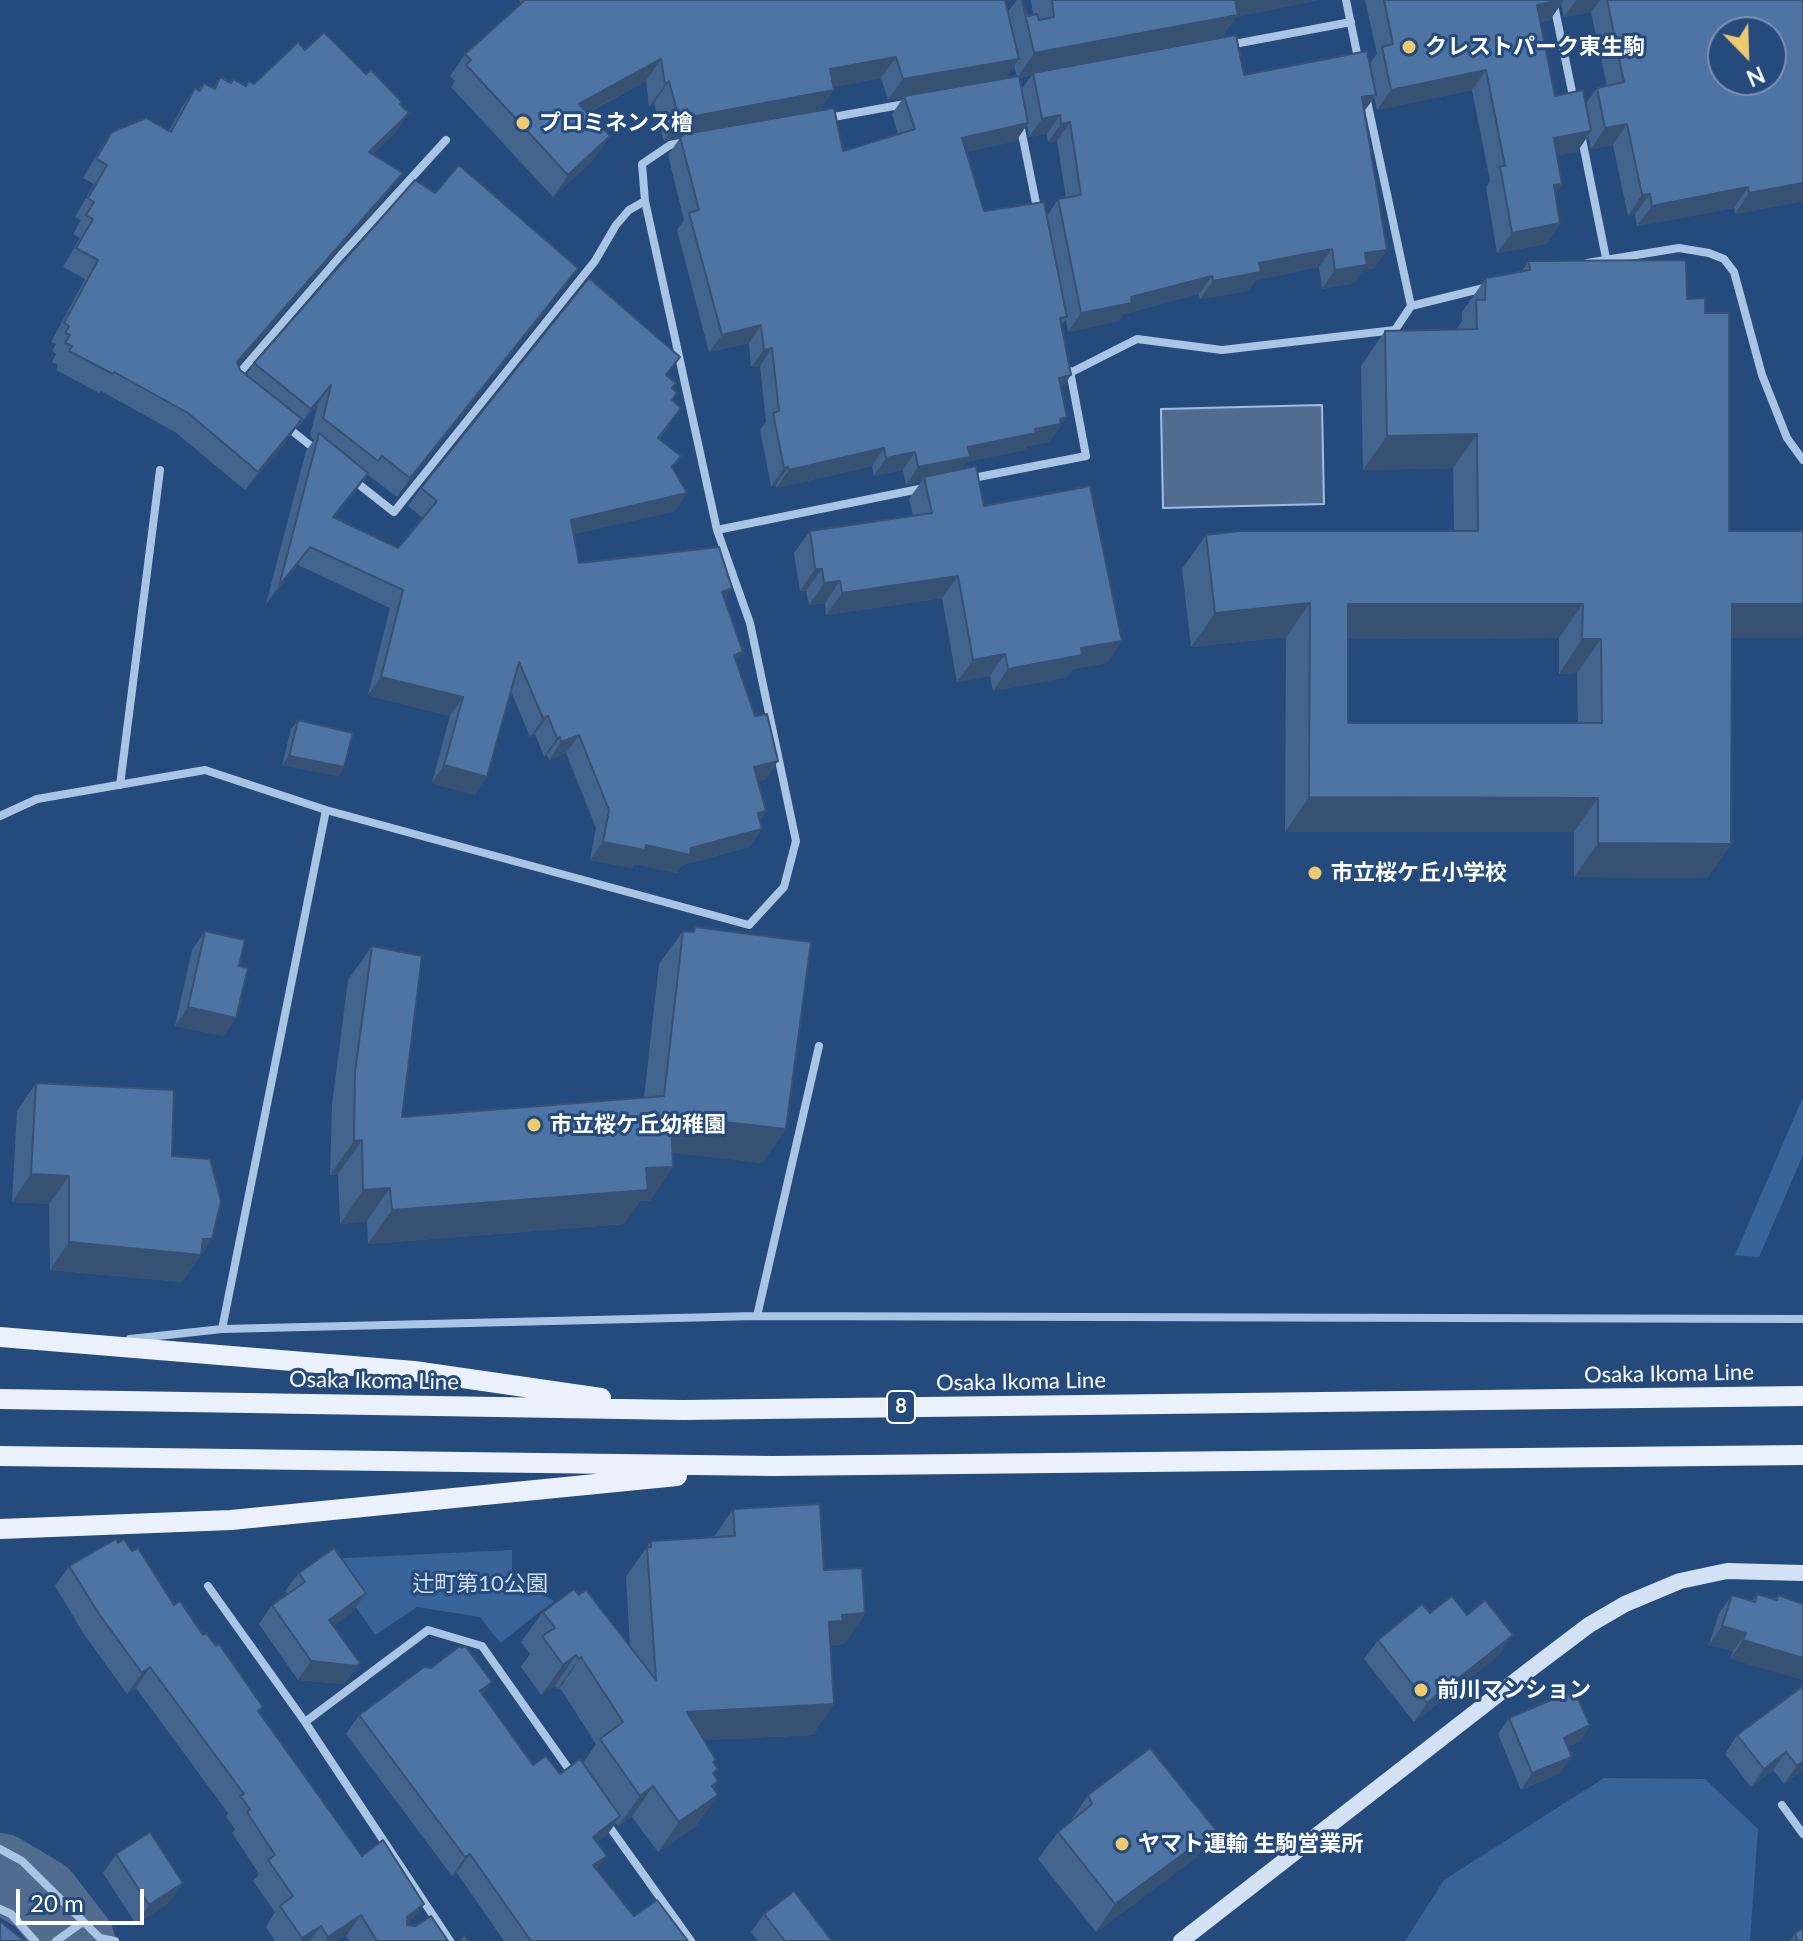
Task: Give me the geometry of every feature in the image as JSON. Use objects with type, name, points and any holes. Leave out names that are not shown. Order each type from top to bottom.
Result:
[{"type":"main road","points":[[0,1337],[414,1371],[683,1410]]},
{"type":"main road","name":"Osaka Ikoma Line","points":[[0,1399],[683,1410],[1803,1396]]},
{"type":"main road","points":[[0,1456],[773,1466],[1803,1455]]},
{"type":"main road","points":[[0,1529],[231,1520],[773,1466]]},
{"type":"street","points":[[1346,0],[1360,67]]},
{"type":"street","points":[[1553,0],[1575,106]]},
{"type":"street","points":[[1212,48],[1351,22]]},
{"type":"street","points":[[1363,82],[1411,306]]},
{"type":"street","points":[[816,120],[921,101]]},
{"type":"street","points":[[1018,116],[1040,222]]},
{"type":"street","points":[[1578,122],[1606,258]]},
{"type":"street","points":[[231,383],[341,255],[446,140]]},
{"type":"street","points":[[0,816],[37,799],[205,770],[326,810],[749,925],[784,887],[796,841],[750,623],[717,530],[645,201],[642,164],[670,145],[697,140]]},
{"type":"street","points":[[345,473],[394,512],[595,261],[616,225],[629,210],[645,201]]},
{"type":"street","points":[[1576,266],[1606,258],[1679,248],[1724,259],[1734,272],[1762,375],[1787,438],[1803,460]]},
{"type":"street","points":[[1070,373],[1137,339],[1222,350],[1395,330],[1411,306],[1501,284]]},
{"type":"street","points":[[963,480],[1086,456],[1067,358]]},
{"type":"street","points":[[275,418],[320,453]]},
{"type":"street","points":[[120,785],[160,470]]},
{"type":"street","points":[[717,530],[932,487]]},
{"type":"street","points":[[222,1329],[326,810]]},
{"type":"street","points":[[757,1316],[819,1046]]},
{"type":"street","points":[[94,1343],[222,1329],[757,1316],[1803,1319]]},
{"type":"street","points":[[1181,1941],[1589,1625],[1625,1604],[1680,1581],[1727,1571],[1803,1573]]},
{"type":"street","points":[[208,1586],[305,1722],[450,1941]]},
{"type":"street","points":[[305,1722],[428,1630],[482,1646],[578,1782]]},
{"type":"street","points":[[1782,1805],[1803,1834]]},
{"type":"street","points":[[604,1818],[691,1941]]},
{"type":"street","points":[[0,1849],[22,1861],[100,1938],[115,1941]]},
{"type":"street","points":[[0,1909],[11,1914],[35,1941]]},
{"type":"street","points":[[422,1925],[433,1917]]},
{"type":"street","points":[[56,1941],[83,1922]]},
{"type":"green space","points":[[1803,1097],[1803,1155],[1759,1257],[1735,1255]]},
{"type":"green space","name":"辻町第10公園","points":[[512,1550],[512,1577],[554,1601],[500,1643],[480,1617],[417,1607],[375,1635],[323,1559]]},
{"type":"green space","points":[[1604,1778],[1705,1779],[1758,1829],[1750,1941],[1405,1941],[1444,1880]]},
{"type":"shaded area","points":[[1322,405],[1324,504],[1163,508],[1161,409]]},
{"type":"building","points":[[525,0],[1005,0],[1019,59],[903,79],[896,57],[830,69],[834,90],[679,119],[669,81],[665,85],[661,59],[579,104],[610,136],[568,175],[466,65],[471,60],[465,54]]},
{"type":"building","points":[[1022,0],[1028,16],[1037,14],[1039,20],[1054,17],[1052,0],[1235,0],[1238,15],[1034,53]]},
{"type":"building","points":[[1384,0],[1561,0],[1537,5],[1555,96],[1583,90],[1591,131],[1554,138],[1562,184],[1554,185],[1560,223],[1512,233],[1500,166],[1505,166],[1486,70],[1391,90],[1382,47],[1393,44]]},
{"type":"building","points":[[1607,0],[1803,0],[1803,183],[1749,193],[1748,187],[1652,206],[1650,194],[1642,195],[1627,124],[1605,128],[1597,88],[1624,82]]},
{"type":"building","points":[[324,32],[366,74],[371,70],[409,113],[369,152],[403,173],[237,362],[240,370],[302,419],[258,472],[188,413],[69,351],[72,346],[65,343],[70,335],[65,333],[69,326],[64,323],[98,260],[76,248],[93,219],[86,215],[94,202],[88,198],[107,165],[96,159],[112,132],[146,118],[171,132],[195,88],[200,91],[204,83],[215,89],[220,77],[231,83],[233,79],[246,86],[249,81],[254,84],[298,42],[305,50]]},
{"type":"building","points":[[1236,35],[1244,75],[1367,51],[1376,95],[1362,97],[1387,250],[1365,253],[1367,265],[1335,270],[1332,249],[1259,263],[1261,272],[1213,281],[1212,276],[1131,297],[1132,303],[1081,313],[1058,199],[1081,195],[1070,122],[1061,124],[1060,115],[1042,119],[1033,73]]},
{"type":"building","points":[[1019,76],[1028,123],[962,138],[984,211],[1044,202],[1067,317],[1060,318],[1071,375],[1059,378],[1067,417],[1060,419],[1061,424],[1035,429],[1036,433],[968,447],[970,457],[918,467],[915,452],[886,458],[884,448],[789,470],[788,467],[784,468],[773,413],[779,411],[772,348],[764,350],[761,325],[722,335],[689,213],[699,210],[680,137],[834,108],[843,151],[915,129],[904,96]]},
{"type":"building","points":[[459,165],[578,268],[410,478],[382,456],[378,461],[323,418],[331,385],[311,409],[254,363],[415,180],[435,193]]},
{"type":"building","points":[[1686,260],[1687,299],[1705,298],[1705,313],[1729,313],[1729,531],[1803,531],[1803,604],[1732,604],[1731,844],[1598,843],[1598,798],[1309,797],[1310,603],[1215,613],[1206,535],[1239,531],[1478,531],[1477,434],[1387,436],[1385,331],[1477,329],[1476,300],[1485,300],[1486,278],[1530,270],[1529,261]],"holes":[[[1348,604],[1583,604],[1582,639],[1601,639],[1602,723],[1348,723]]]},
{"type":"building","points":[[589,278],[680,357],[666,375],[676,383],[672,388],[677,393],[672,400],[681,408],[658,438],[681,456],[672,467],[687,493],[571,520],[579,563],[719,547],[732,588],[722,592],[743,652],[734,655],[755,716],[767,714],[778,761],[754,767],[766,811],[758,813],[762,829],[691,848],[690,855],[646,845],[645,850],[603,842],[609,810],[579,735],[561,742],[560,737],[557,738],[548,716],[543,718],[519,662],[487,777],[444,765],[463,697],[381,677],[403,590],[310,547],[279,586],[319,433],[368,473],[333,517],[398,548],[437,501],[421,488]]},
{"type":"building","points":[[976,466],[984,506],[1090,486],[1122,641],[1081,648],[1082,655],[1008,669],[1005,654],[973,660],[958,576],[842,593],[840,581],[824,583],[822,569],[815,569],[810,531],[932,513],[924,477]]},
{"type":"building","points":[[298,720],[353,733],[344,767],[289,756]]},
{"type":"building","points":[[695,927],[811,942],[786,1129],[671,1116],[673,1167],[646,1168],[648,1190],[392,1210],[390,1188],[363,1190],[362,1140],[354,1141],[355,1072],[372,946],[422,956],[402,1117],[664,1096],[683,931],[694,932]]},
{"type":"building","points":[[205,931],[245,940],[239,966],[248,968],[236,1018],[188,1007]]},
{"type":"building","points":[[36,1083],[174,1090],[172,1156],[210,1159],[221,1201],[212,1239],[203,1239],[201,1255],[69,1242],[69,1176],[31,1174]]},
{"type":"building","points":[[820,1504],[824,1570],[862,1568],[865,1613],[842,1615],[843,1621],[829,1622],[834,1704],[687,1712],[716,1760],[713,1762],[718,1769],[713,1773],[718,1781],[712,1786],[718,1795],[679,1822],[653,1786],[640,1796],[600,1739],[623,1722],[581,1657],[579,1659],[576,1655],[563,1665],[542,1636],[555,1628],[543,1612],[574,1589],[579,1595],[586,1590],[656,1680],[647,1547],[651,1547],[651,1541],[735,1536],[733,1509]]},
{"type":"building","points":[[116,1539],[118,1543],[124,1539],[132,1551],[138,1548],[174,1605],[180,1601],[203,1635],[206,1633],[216,1646],[219,1644],[263,1707],[258,1711],[362,1856],[383,1840],[424,1904],[407,1917],[407,1925],[416,1926],[431,1916],[448,1941],[377,1941],[361,1915],[328,1937],[321,1926],[302,1938],[280,1906],[293,1896],[268,1860],[275,1855],[247,1812],[250,1809],[240,1796],[244,1794],[150,1667],[142,1673],[69,1566]]},
{"type":"building","points":[[334,1548],[366,1593],[329,1620],[360,1663],[357,1666],[311,1661],[272,1605],[305,1582],[299,1573]]},
{"type":"building","points":[[1757,1594],[1777,1600],[1778,1595],[1803,1604],[1803,1658],[1743,1640],[1746,1633],[1722,1626],[1732,1595],[1755,1602]]},
{"type":"building","name":"前川マンション","points":[[1452,1596],[1467,1615],[1485,1600],[1513,1635],[1427,1703],[1378,1640],[1422,1604],[1430,1613]]},
{"type":"building","points":[[460,1646],[465,1646],[492,1682],[480,1691],[533,1765],[546,1756],[560,1774],[580,1759],[620,1816],[593,1837],[607,1856],[593,1865],[634,1916],[657,1900],[688,1941],[531,1941],[470,1854],[465,1857],[359,1715],[424,1667],[431,1668]]},
{"type":"building","points":[[1803,1686],[1803,1761],[1797,1766],[1786,1752],[1764,1769],[1737,1735]]},
{"type":"building","points":[[1574,1690],[1590,1725],[1564,1738],[1572,1757],[1532,1773],[1509,1718]]},
{"type":"building","name":"ヤマト運輸 生駒営業所","points":[[1150,1748],[1216,1830],[1115,1904],[1058,1832],[1092,1804],[1088,1795]]},
{"type":"building","points":[[150,1832],[183,1883],[149,1905],[116,1854]]},
{"type":"building","points":[[794,1891],[832,1941],[785,1941],[764,1914]]},
{"type":"building","points":[[0,1921],[24,1941],[0,1941]]},
{"type":"building","points":[[1803,1928],[1803,1941],[1797,1941],[1795,1933]]},
{"type":"waterway","points":[[0,1872],[42,1897],[76,1941]]},
{"type":"place","name":"クレストパーク東生駒","points":[[1409,47]]},
{"type":"place","name":"プロミネンス檜","points":[[523,123]]},
{"type":"place","name":"市立桜ケ丘小学校","points":[[1315,873]]},
{"type":"place","name":"市立桜ケ丘幼稚園","points":[[534,1125]]},
{"type":"place","name":"前川マンション","points":[[1421,1690]]},
{"type":"place","name":"ヤマト運輸 生駒営業所","points":[[1122,1844]]}]
